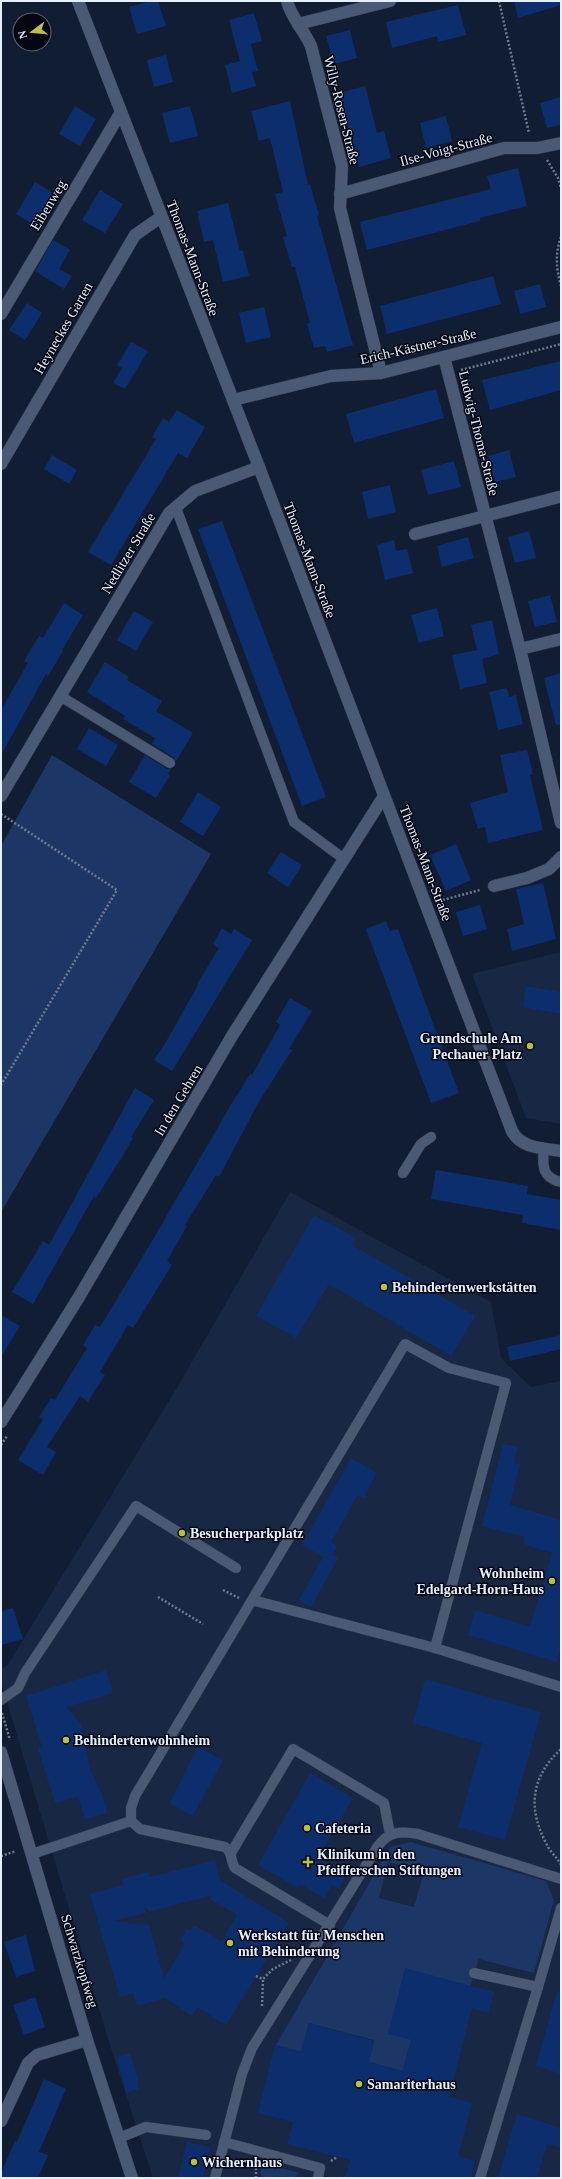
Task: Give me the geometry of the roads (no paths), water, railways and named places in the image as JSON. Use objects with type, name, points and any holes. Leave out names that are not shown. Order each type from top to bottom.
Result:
[{"type":"street","name":"Thomas-Mann-Straße","points":[[78,1],[259,466],[512,1131],[517,1138],[525,1144],[544,1148]]},
{"type":"street","name":"Willy-Rosen-Straße","points":[[287,1],[292,16],[306,35],[311,46],[342,166],[340,208],[381,372]]},
{"type":"street","points":[[298,24],[390,1]]},
{"type":"street","name":"Eibenweg","points":[[1,314],[121,112]]},
{"type":"street","name":"Ilse-Voigt-Straße","points":[[340,194],[504,148],[537,148],[561,143]]},
{"type":"street","name":"Heyneckes Garten","points":[[1,464],[135,235],[161,217]]},
{"type":"street","name":"Erich-Kästner-Straße","points":[[233,400],[331,376],[381,372],[561,327]]},
{"type":"street","name":"Ludwig-Thoma-Straße","points":[[444,357],[520,650],[557,782],[561,823]]},
{"type":"street","name":"Nedlitzer Straße","points":[[1,796],[170,513],[195,491],[259,466]]},
{"type":"street","name":"Ludwig-Thoma-Straße","points":[[415,534],[559,497]]},
{"type":"street","points":[[520,650],[561,639]]},
{"type":"street","name":"In den Gehren","points":[[1,1422],[79,1297],[232,1036],[384,796]]},
{"type":"street","points":[[494,886],[526,878],[549,869],[561,857]]},
{"type":"street","points":[[544,1148],[561,1151]]},
{"type":"street","name":"Schwarzkopfweg","points":[[1,1752],[87,2040],[132,2178]]},
{"type":"street","points":[[1,2121],[28,2063],[37,2055],[87,2040]]},
{"type":"lane","points":[[176,508],[294,822],[344,859]]},
{"type":"lane","points":[[60,696],[170,763]]},
{"type":"lane","points":[[403,1173],[421,1144],[431,1137]]},
{"type":"lane","points":[[544,1148],[542,1161],[545,1174],[552,1180],[561,1182]]},
{"type":"lane","points":[[231,1853],[225,1847],[140,1829],[135,1826],[131,1820],[131,1808],[135,1796],[405,1344],[449,1368],[506,1383],[435,1648]]},
{"type":"lane","points":[[1,1700],[18,1688],[25,1673],[136,1506],[236,1568]]},
{"type":"lane","points":[[252,1600],[435,1648],[561,1687]]},
{"type":"lane","points":[[330,1925],[235,1868],[232,1863],[231,1853],[293,1749],[384,1803],[390,1834]]},
{"type":"lane","points":[[32,1854],[131,1820]]},
{"type":"lane","points":[[215,2178],[242,2074],[252,2048],[378,1846],[390,1834],[401,1832],[418,1834],[561,1879]]},
{"type":"lane","points":[[480,2178],[561,1908]]},
{"type":"lane","points":[[474,1973],[538,1987]]},
{"type":"lane","points":[[119,2138],[146,2128],[206,2135]]},
{"type":"lane","points":[[224,2142],[320,2168],[318,2178]]},
{"type":"place","name":"Grundschule Am Pechauer Platz","points":[[530,1046]]},
{"type":"place","name":"Behindertenwerkstätten","points":[[384,1287]]},
{"type":"place","name":"Besucherparkplatz","points":[[182,1533]]},
{"type":"place","name":"Wohnheim Edelgard-Horn-Haus","points":[[552,1581]]},
{"type":"place","name":"Behindertenwohnheim","points":[[66,1740]]},
{"type":"place","name":"Cafeteria","points":[[307,1828]]},
{"type":"place","name":"Klinikum in den Pfeifferschen Stiftungen","points":[[308,1862]]},
{"type":"place","name":"Werkstatt für Menschen mit Behinderung","points":[[230,1943]]},
{"type":"place","name":"Samariterhaus","points":[[359,2084]]},
{"type":"place","name":"Wichernhaus","points":[[194,2162]]}]
